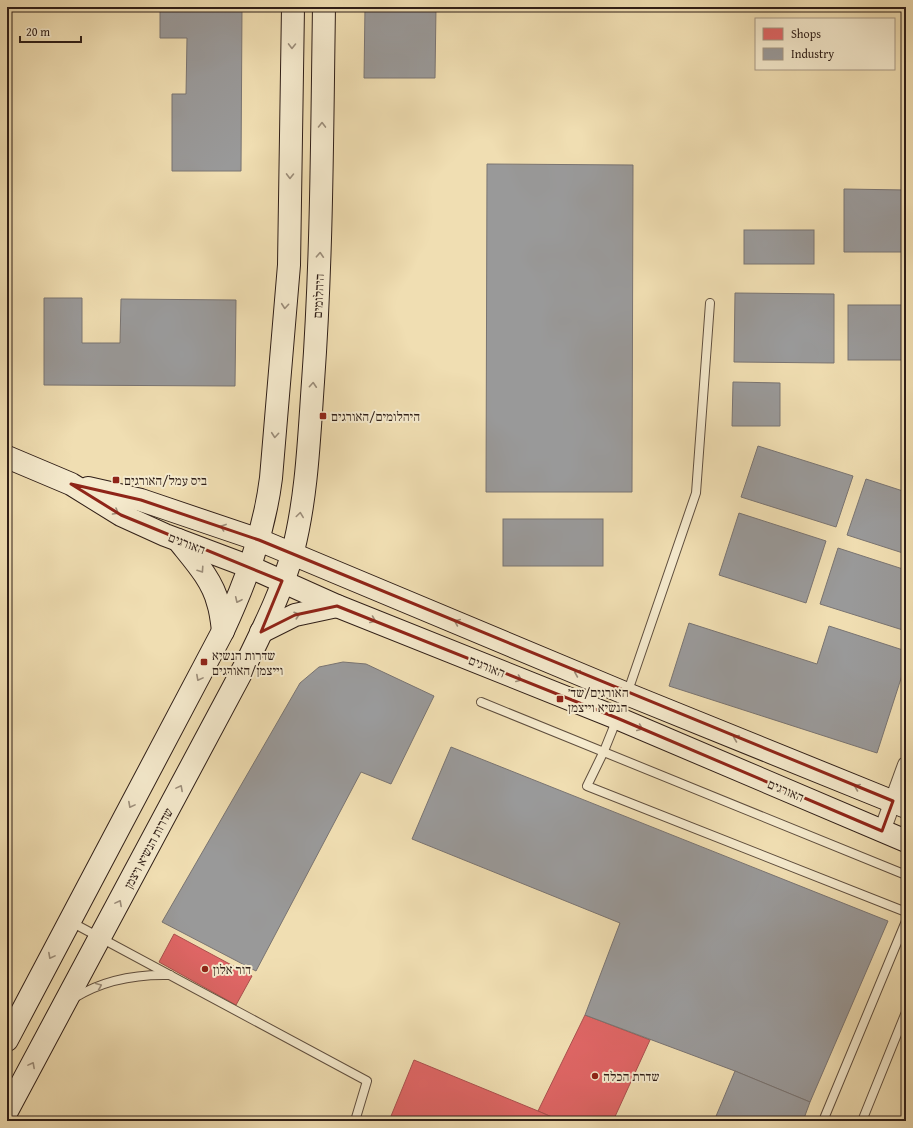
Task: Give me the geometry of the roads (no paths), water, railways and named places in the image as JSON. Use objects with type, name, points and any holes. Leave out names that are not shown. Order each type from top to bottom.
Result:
[{"type":"street","points":[[7,1040],[223,631],[250,567],[259,540],[266,513],[271,478],[289,265],[293,7]]},
{"type":"street","name":"היהלומים","points":[[282,581],[293,553],[305,481],[316,341],[321,233],[324,7]]},
{"type":"street","name":"האורגים","points":[[7,456],[71,484],[121,515],[177,539],[250,567],[337,606],[617,718],[906,841]]},
{"type":"street","name":"האורגים","points":[[71,484],[141,500],[293,553],[627,694],[900,804]]},
{"type":"street","points":[[177,539],[200,567],[211,585],[218,602],[223,631]]},
{"type":"street","name":"שדרות הנשיא ויצמן","points":[[7,1111],[261,632],[282,581]]},
{"type":"street","points":[[261,632],[295,615],[337,606]]},
{"type":"street","points":[[882,831],[900,804],[906,765]]},
{"type":"street","points":[[17,1121],[18,1091]]},
{"type":"lane","points":[[710,303],[696,494],[627,694],[604,751],[587,786],[906,912]]},
{"type":"lane","points":[[481,702],[906,875]]},
{"type":"lane","points":[[824,1121],[906,920]]},
{"type":"lane","points":[[70,922],[366,1081],[355,1121]]},
{"type":"lane","points":[[65,1004],[89,990],[117,979],[154,975],[172,976]]},
{"type":"lane","points":[[862,1121],[906,1012]]},
{"type":"place","name":"היהלומים/האורגים","points":[[323,416]]},
{"type":"place","name":"ביס עמל/האורגים","points":[[116,480]]},
{"type":"place","name":"שדרות הנשיא וייצמן/האורגים","points":[[204,662]]},
{"type":"place","name":"האורגים/שד׳ הנשיא וייצמן","points":[[560,699]]},
{"type":"place","name":"דור אלון","points":[[205,969]]},
{"type":"place","name":"שדרת הכלה","points":[[595,1076]]}]
